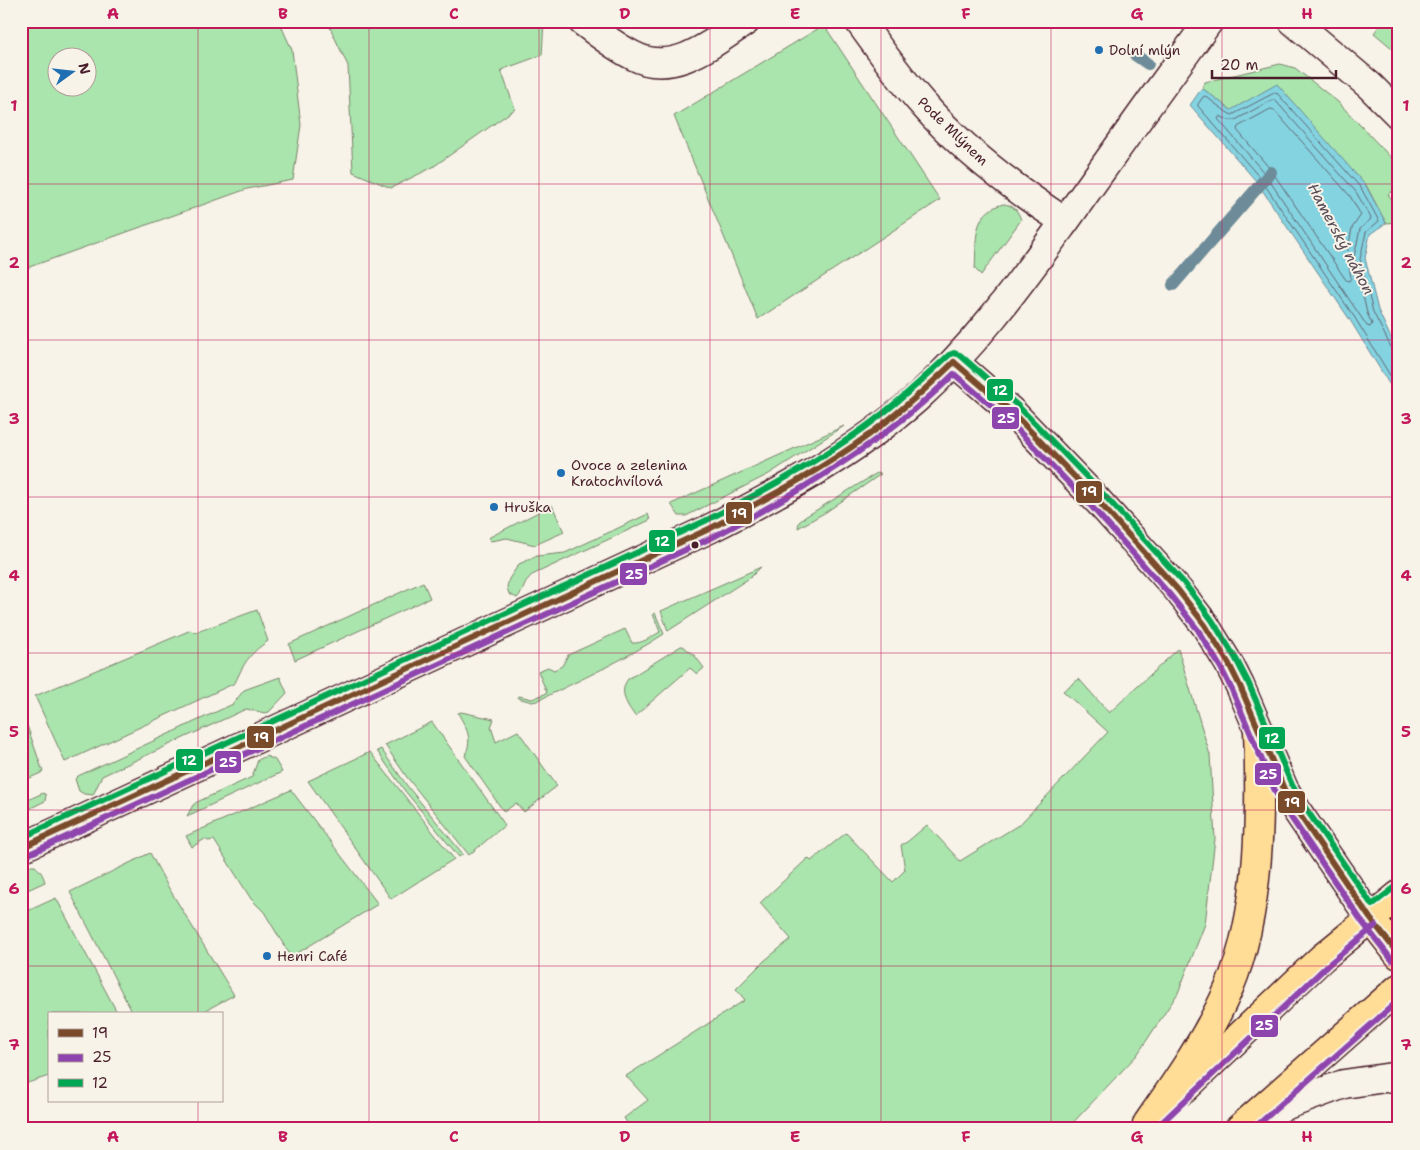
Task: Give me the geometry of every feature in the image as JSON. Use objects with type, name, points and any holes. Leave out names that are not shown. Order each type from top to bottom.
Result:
[{"type":"main road","points":[[1144,1126],[1185,1069],[1212,1023],[1229,987],[1244,943],[1252,905],[1256,864],[1258,730]]},
{"type":"main road","points":[[1144,1126],[1322,958],[1399,894]]},
{"type":"main road","points":[[1370,918],[1399,955]]},
{"type":"main road","points":[[1239,1129],[1399,988]]},
{"type":"street","points":[[582,21],[632,56],[657,62],[672,62],[689,56],[708,47],[746,21]]},
{"type":"street","name":"Pode Mlýnem","points":[[859,21],[898,75],[922,104],[964,146],[1040,206],[1064,221]]},
{"type":"street","points":[[21,848],[691,537],[764,501],[847,452],[915,400],[954,362],[997,312],[1028,273],[1209,21]]},
{"type":"street","points":[[1293,21],[1370,86],[1399,115]]},
{"type":"street","points":[[954,362],[1012,412],[1098,502],[1178,590],[1205,625],[1229,664],[1246,699],[1284,789],[1370,918]]},
{"type":"street","points":[[1239,1129],[1284,1106],[1344,1084],[1399,1076]]},
{"type":"green space","points":[[21,21],[279,21],[292,50],[301,125],[293,180],[247,189],[21,270]]},
{"type":"green space","points":[[327,21],[544,21],[542,55],[501,70],[515,109],[433,167],[391,188],[353,172],[348,66]]},
{"type":"green space","points":[[1383,21],[1399,21],[1399,54],[1374,33]]},
{"type":"green space","points":[[824,25],[940,200],[758,319],[674,116]]},
{"type":"green space","points":[[1280,64],[1295,68],[1338,102],[1399,166],[1399,187],[1388,194],[1395,204],[1399,202],[1399,222],[1386,223],[1366,185],[1231,110],[1202,88],[1205,82]]},
{"type":"green space","points":[[1003,204],[1015,209],[1021,220],[981,275],[975,269],[978,229],[985,214]]},
{"type":"green space","points":[[844,426],[769,474],[686,516],[679,516],[671,504]]},
{"type":"green space","points":[[877,473],[881,474],[826,512],[798,528],[799,522],[805,517]]},
{"type":"green space","points":[[552,505],[564,532],[535,545],[507,538],[491,541],[488,538]]},
{"type":"green space","points":[[648,514],[650,520],[532,575],[517,598],[509,594],[507,587],[509,579],[519,564],[537,556],[565,553]]},
{"type":"green space","points":[[761,567],[751,577],[668,631],[661,611]]},
{"type":"green space","points":[[423,582],[430,598],[295,660],[289,644]]},
{"type":"green space","points":[[257,610],[268,641],[248,659],[235,683],[65,762],[35,696],[191,630],[194,633]]},
{"type":"green space","points":[[655,613],[664,634],[602,669],[537,701],[532,702],[518,698],[519,696],[532,699],[547,693],[538,671],[548,667],[554,670],[562,666],[568,655],[625,629],[632,643],[643,641],[660,632],[653,614]]},
{"type":"green space","points":[[681,646],[695,656],[704,668],[697,674],[690,668],[635,716],[624,694],[625,684],[628,679]]},
{"type":"green space","points":[[1178,649],[1210,755],[1215,839],[1205,924],[1178,993],[1137,1055],[1067,1129],[631,1129],[624,1118],[648,1100],[626,1076],[745,1000],[736,989],[764,961],[791,939],[760,903],[808,858],[811,861],[846,833],[893,882],[905,870],[901,845],[927,825],[960,861],[1020,824],[1108,732],[1063,691],[1079,679],[1109,713]]},
{"type":"green space","points":[[280,677],[287,693],[269,712],[265,713],[246,709],[102,776],[93,795],[84,794],[79,791],[75,779],[78,776],[233,704],[244,690]]},
{"type":"green space","points":[[21,708],[43,772],[21,782]]},
{"type":"green space","points":[[458,713],[494,719],[491,727],[496,742],[518,731],[557,786],[524,812],[516,803],[504,812],[465,756],[469,739]]},
{"type":"green space","points":[[432,722],[505,825],[469,855],[406,776],[385,745]]},
{"type":"green space","points":[[381,749],[408,787],[463,854],[459,857],[405,791],[377,751]]},
{"type":"green space","points":[[370,752],[454,859],[391,899],[308,781]]},
{"type":"green space","points":[[266,756],[275,760],[282,772],[187,816],[193,805],[197,802],[252,777],[258,760]]},
{"type":"green space","points":[[291,790],[378,904],[291,957],[264,912],[251,899],[214,840],[208,841],[205,839],[192,847],[186,836]]},
{"type":"green space","points":[[43,793],[46,795],[45,801],[21,813],[21,803]]},
{"type":"green space","points":[[150,853],[167,885],[234,995],[203,1012],[132,1012],[70,892]]},
{"type":"green space","points":[[29,866],[37,868],[45,882],[21,893],[21,872]]},
{"type":"green space","points":[[56,898],[117,1012],[48,1012],[48,1076],[21,1085],[21,914]]},
{"type":"water","points":[[1277,84],[1366,186],[1386,223],[1370,234],[1365,258],[1378,310],[1399,351],[1399,400],[1350,320],[1256,181],[1190,105],[1202,88],[1231,110]]},
{"type":"waterway","name":"Hamerský náhon","points":[[1135,55],[1148,64]]},
{"type":"waterway","points":[[1173,285],[1271,172]]},
{"type":"transit line","name":"12","points":[[21,838],[705,521],[826,454],[886,411],[949,355],[954,353],[960,355],[1018,406],[1104,495],[1185,584],[1212,620],[1236,659],[1248,682],[1292,785],[1304,806],[1372,905],[1394,888]]},
{"type":"transit line","name":"19","points":[[954,362],[1012,412],[1098,501],[1178,590],[1205,625],[1240,686],[1284,789],[1370,918],[1399,955]]},
{"type":"transit line","name":"19","points":[[21,848],[709,529],[791,484],[851,448],[903,408],[954,362]]},
{"type":"transit line","name":"25","points":[[25,856],[713,537],[809,484],[840,464],[899,422],[954,374],[1006,418],[1092,507],[1171,596],[1198,630],[1232,690],[1276,793],[1363,923],[1392,960]]},
{"type":"transit line","name":"25","points":[[1155,1129],[1328,965],[1376,925]]},
{"type":"transit line","name":"25","points":[[1253,1129],[1399,1000]]},
{"type":"place","name":"Dolní mlýn","points":[[1099,50]]},
{"type":"place","name":"Ovoce a zelenina Kratochvílová","points":[[561,473]]},
{"type":"place","name":"Hruška","points":[[494,507]]},
{"type":"place","name":"Henri Café","points":[[267,956]]}]
